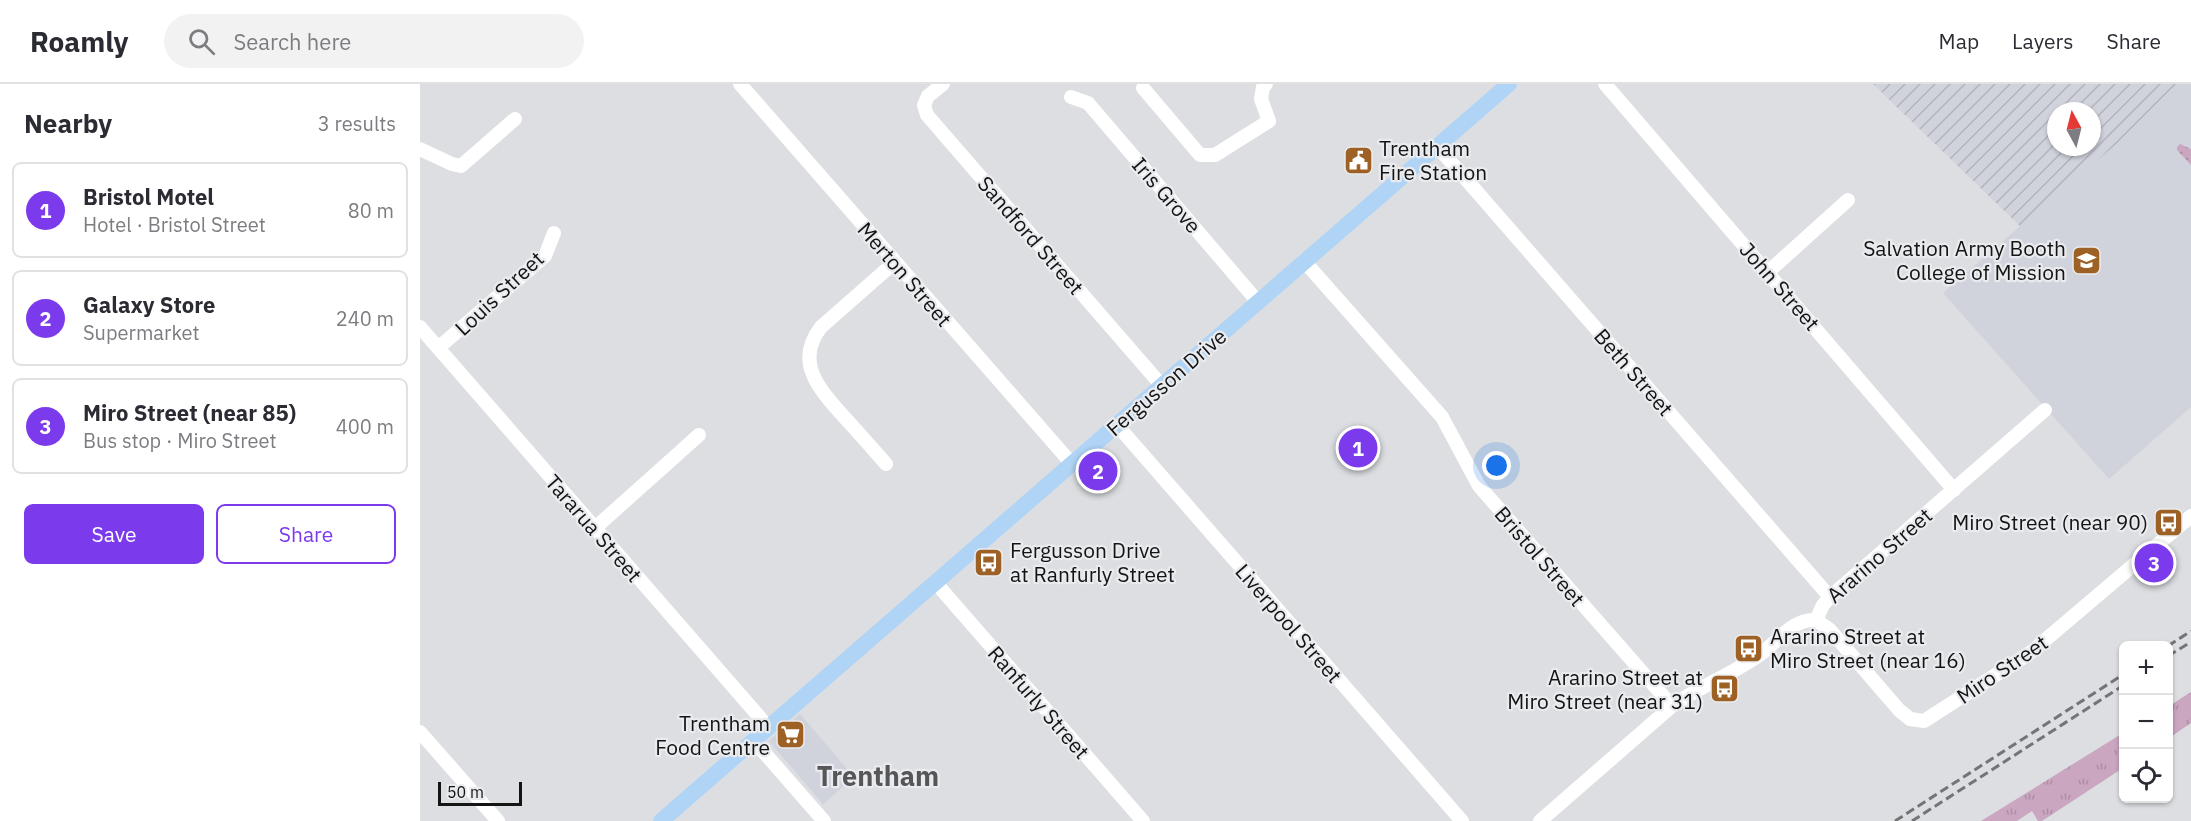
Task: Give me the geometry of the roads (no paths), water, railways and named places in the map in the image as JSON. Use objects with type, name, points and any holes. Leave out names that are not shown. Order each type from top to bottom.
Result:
[{"type":"main road","name":"Fergusson Drive","points":[[661,821],[1509,84]]},
{"type":"street","name":"Merton Street","points":[[740,84],[1072,464]]},
{"type":"street","name":"Sandford Street","points":[[943,84],[928,96],[924,105],[927,115],[1162,386]]},
{"type":"street","points":[[1143,88],[1200,155],[1209,156],[1215,155],[1269,121],[1261,99],[1263,87],[1266,84]]},
{"type":"street","name":"John Street","points":[[1605,84],[1954,490]]},
{"type":"street","name":"Iris Grove","points":[[1071,97],[1088,103],[1258,302]]},
{"type":"street","points":[[420,149],[452,164],[461,165],[515,119]]},
{"type":"street","name":"Beth Street","points":[[1437,147],[1830,597]]},
{"type":"street","points":[[1768,272],[1848,200]]},
{"type":"street","name":"Louis Street","points":[[438,348],[545,256],[554,233]]},
{"type":"street","name":"Bristol Street","points":[[1304,261],[1442,417],[1479,486],[1672,706]]},
{"type":"street","points":[[885,464],[819,389],[814,380],[809,352],[813,338],[821,327],[895,262]]},
{"type":"street","name":"Tararua Street","points":[[420,327],[769,728]]},
{"type":"street","name":"Ararino Street","points":[[1549,818],[1672,706],[1757,657],[1795,625],[1803,621],[1816,620],[1823,605],[1830,597],[2045,410]]},
{"type":"street","name":"Liverpool Street","points":[[1117,424],[1462,821]]},
{"type":"street","points":[[595,528],[699,435]]},
{"type":"street","name":"Miro Street","points":[[1816,620],[1830,630],[1899,710],[1910,719],[1924,721],[2030,653],[2191,516]]},
{"type":"street","name":"Ranfurly Street","points":[[935,582],[1143,821]]},
{"type":"street","points":[[420,732],[498,821]]},
{"type":"street","points":[[754,741],[824,821]]},
{"type":"railway","points":[[2173,643],[2191,631]]},
{"type":"railway","points":[[2173,653],[2191,642]]},
{"type":"railway","points":[[1895,821],[2119,677]]},
{"type":"railway","points":[[1912,821],[2119,688]]},
{"type":"place","name":"Trentham Fire Station","points":[[1358,160]]},
{"type":"place","name":"Salvation Army Booth College of Mission","points":[[2087,260]]},
{"type":"place","name":"Bristol Motel","points":[[1358,448]]},
{"type":"place","name":"Galaxy Store","points":[[1098,471]]},
{"type":"place","name":"Miro Street (near 90)","points":[[2169,522]]},
{"type":"place","name":"Fergusson Drive at Ranfurly Street","points":[[989,562]]},
{"type":"place","name":"Miro Street (near 85)","points":[[2154,563]]},
{"type":"place","name":"Ararino Street at Miro Street (near 16)","points":[[1749,648]]},
{"type":"place","name":"Ararino Street at Miro Street (near 31)","points":[[1724,689]]},
{"type":"place","name":"Trentham Food Centre","points":[[791,735]]},
{"type":"district","name":"Trentham","points":[[878,775]]}]
